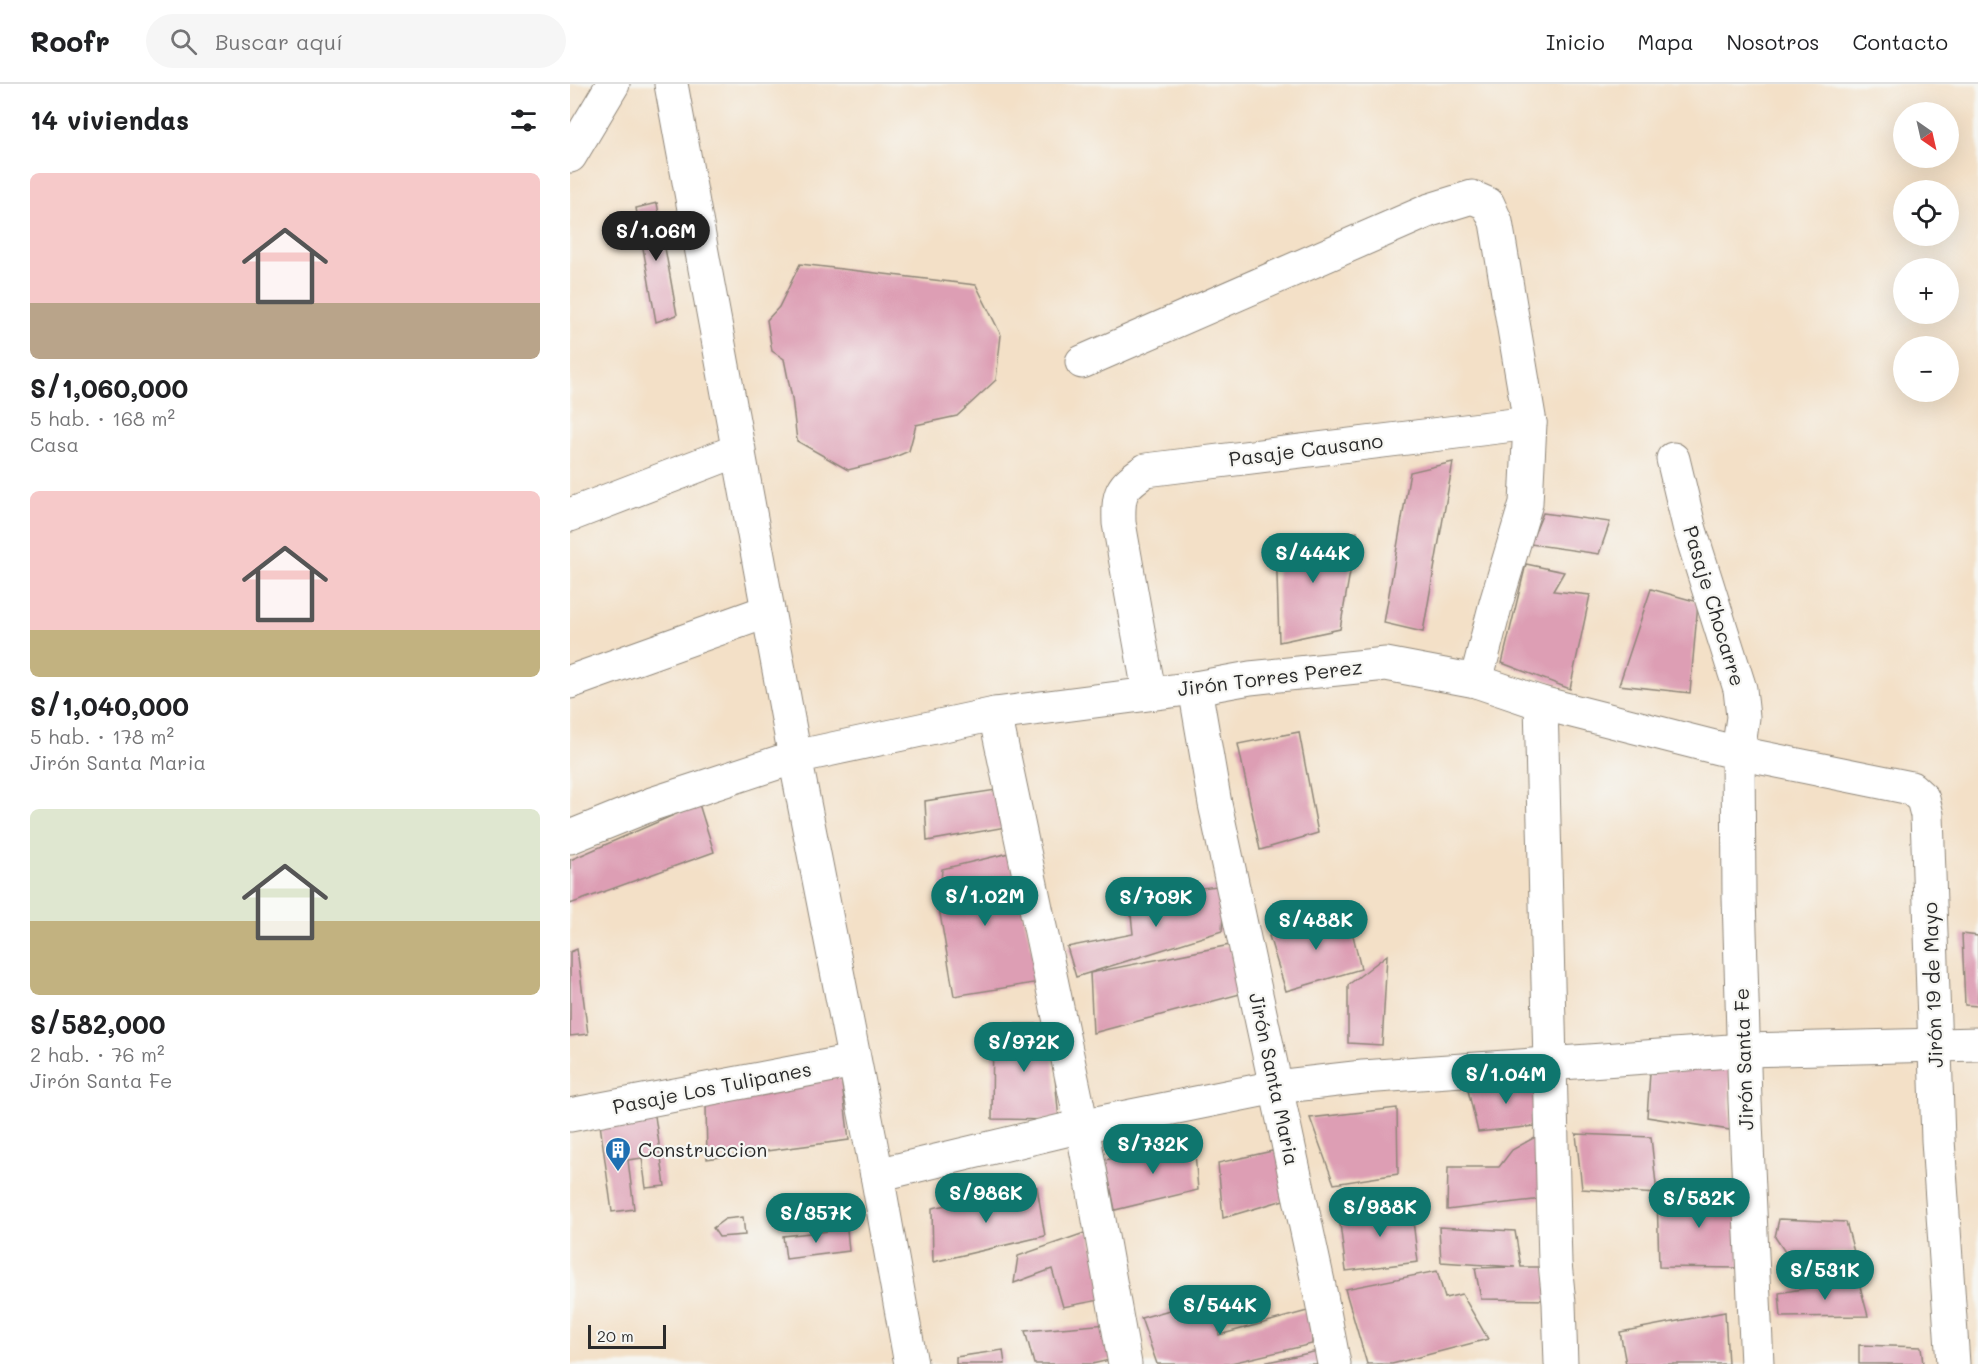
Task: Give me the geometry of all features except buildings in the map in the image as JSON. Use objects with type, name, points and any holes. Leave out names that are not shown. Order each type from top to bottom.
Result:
[{"type":"street","points":[[570,156],[613,84]]},
{"type":"street","points":[[671,84],[795,757],[877,1175],[911,1364]]},
{"type":"street","points":[[1082,362],[1430,210],[1472,197],[1488,204],[1496,222],[1530,423],[1526,504],[1476,681]]},
{"type":"street","name":"Pasaje Causano","points":[[1149,692],[1119,523],[1119,501],[1127,482],[1146,470],[1530,423]]},
{"type":"street","points":[[570,516],[739,450]]},
{"type":"street","name":"Pasaje Chocarre","points":[[1673,459],[1690,530],[1740,689],[1743,717],[1738,753]]},
{"type":"street","points":[[570,682],[768,611]]},
{"type":"street","name":"Jirón Torres Perez","points":[[570,837],[652,804],[795,757],[995,714],[1149,692],[1195,688],[1250,678],[1386,664],[1476,681],[1541,703],[1738,753]]},
{"type":"street","name":"Jirón Santa Maria","points":[[1195,688],[1215,804],[1334,1364]]},
{"type":"street","points":[[1541,703],[1555,1263],[1561,1364]]},
{"type":"street","points":[[995,714],[1082,1126],[1125,1364]]},
{"type":"street","name":"Jirón 19 de Mayo","points":[[1738,753],[1911,788],[1923,799],[1927,815],[1938,1140],[1953,1364]]},
{"type":"street","name":"Jirón Santa Fe","points":[[1738,753],[1739,897],[1757,1364]]},
{"type":"street","points":[[877,1175],[1082,1126],[1276,1087],[1363,1077],[1744,1050],[1978,1044]]},
{"type":"street","name":"Pasaje Los Tulipanes","points":[[570,1115],[854,1060]]},
{"type":"place","name":"Construccion","points":[[618,1173]]}]
